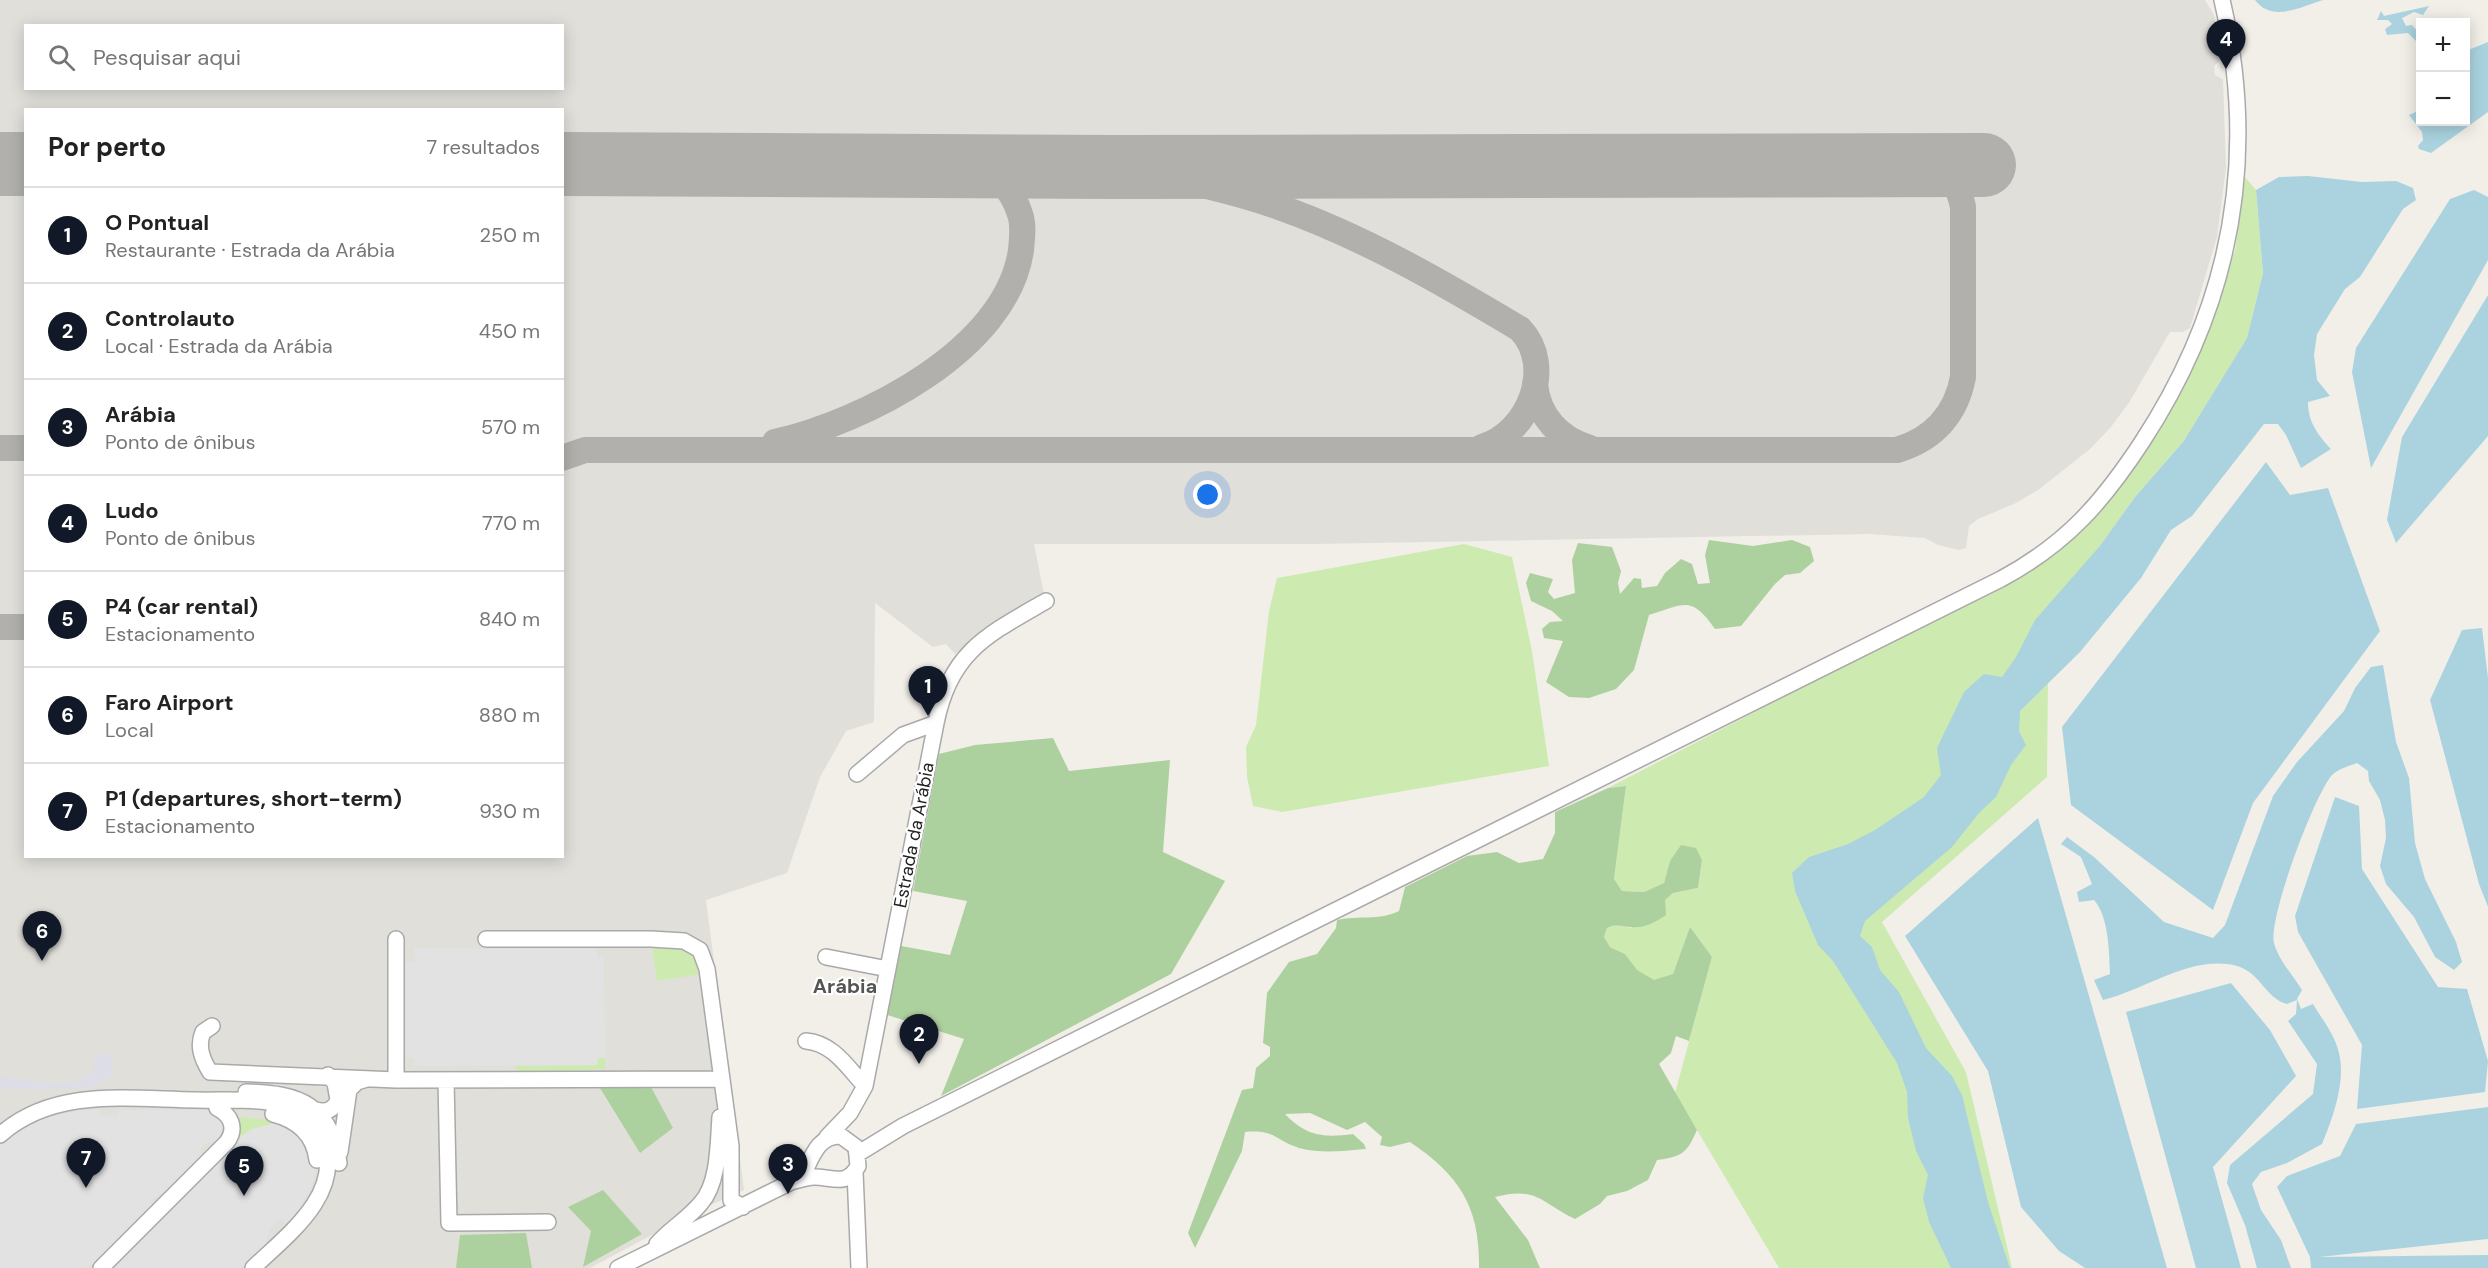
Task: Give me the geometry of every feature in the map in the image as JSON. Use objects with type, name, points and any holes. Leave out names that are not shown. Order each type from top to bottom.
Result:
[{"type":"street","points":[[827,1137],[853,1144],[903,1126],[2001,579],[2030,564],[2072,531],[2110,490],[2163,410],[2178,385],[2214,297],[2229,237],[2238,166],[2237,92],[2222,0]]},
{"type":"street","name":"Estrada da Arábia","points":[[850,1113],[865,1086],[936,723],[951,675],[976,645],[995,630],[1046,601]]},
{"type":"street","points":[[856,774],[903,735],[936,723]]},
{"type":"street","points":[[396,939],[396,1080]]},
{"type":"street","points":[[486,939],[651,939],[684,941],[700,950],[707,969],[721,1086],[731,1146],[731,1200],[743,1207]]},
{"type":"street","points":[[826,957],[888,969]]},
{"type":"street","points":[[212,1026],[203,1032],[200,1044],[202,1059],[210,1071],[396,1080],[721,1086]]},
{"type":"street","points":[[806,1041],[818,1042],[829,1048],[865,1086]]},
{"type":"street","points":[[316,1110],[324,1112],[336,1105],[338,1092],[328,1076]]},
{"type":"street","points":[[288,1234],[316,1212],[337,1179],[349,1090],[357,1082],[368,1079]]},
{"type":"street","points":[[446,1080],[449,1223],[548,1222]]},
{"type":"street","points":[[650,1252],[667,1232],[699,1205],[708,1192],[718,1146],[721,1086]]},
{"type":"street","points":[[148,1099],[177,1092],[273,1093],[304,1101],[316,1110],[333,1134],[339,1163]]},
{"type":"street","points":[[0,1136],[37,1110],[64,1101],[79,1099],[237,1101],[279,1105],[299,1112],[312,1122],[320,1134],[327,1152],[327,1177],[311,1210],[253,1268]]},
{"type":"street","points":[[148,1099],[176,1107],[217,1108],[286,1117],[307,1132],[316,1152],[318,1177],[307,1204],[288,1234]]},
{"type":"street","points":[[101,1268],[228,1142],[232,1132],[232,1122],[225,1112],[217,1108]]},
{"type":"street","points":[[801,1179],[818,1145],[850,1113]]},
{"type":"street","points":[[850,1113],[859,1268]]},
{"type":"street","points":[[814,1157],[819,1173],[833,1180],[855,1204]]},
{"type":"street","points":[[618,1268],[801,1179],[815,1177],[833,1180],[847,1178],[855,1172]]},
{"type":"shaded area","points":[[0,0],[2205,0],[2214,15],[2221,59],[2214,66],[2215,75],[2223,79],[2226,168],[2217,237],[2190,328],[2183,332],[2170,332],[2130,401],[2111,427],[2089,450],[2038,490],[2016,503],[1978,519],[1969,526],[1966,548],[1959,550],[1938,545],[1925,538],[1870,534],[1315,544],[1034,544],[1044,594],[984,628],[955,654],[946,644],[933,647],[875,603],[874,722],[846,731],[820,777],[787,873],[706,900],[744,1190],[695,1212],[590,1268],[0,1268]]},
{"type":"shaded area","points":[[414,948],[597,949],[597,958],[604,958],[605,1058],[598,1058],[597,1065],[414,1066],[414,1058],[406,1058],[405,1046],[406,963],[415,963]]},
{"type":"shaded area","points":[[96,1054],[112,1055],[113,1075],[90,1088],[0,1089],[0,1077],[58,1084],[78,1082],[93,1072]]},
{"type":"shaded area","points":[[80,1110],[101,1110],[101,1117],[117,1116],[120,1110],[208,1110],[220,1115],[226,1130],[219,1140],[206,1143],[198,1150],[204,1156],[175,1185],[149,1201],[154,1207],[96,1265],[78,1268],[0,1268],[0,1147],[21,1129],[41,1118]]},
{"type":"shaded area","points":[[275,1123],[292,1125],[301,1132],[314,1162],[315,1174],[299,1209],[286,1224],[281,1219],[270,1229],[266,1244],[241,1268],[109,1268],[243,1135],[252,1129]]},
{"type":"green space","points":[[2245,177],[2256,190],[2263,273],[2247,338],[2183,442],[2135,497],[2099,547],[2048,675],[2047,777],[1882,922],[1966,1072],[2012,1268],[1779,1268],[1675,1093],[1712,957],[1690,928],[1673,974],[1654,981],[1636,970],[1625,954],[1610,947],[1604,937],[1607,928],[1620,924],[1631,928],[1673,893],[1698,888],[1702,860],[1670,861],[1664,883],[1644,892],[1622,891],[1614,879],[1626,786],[1608,788],[2041,564],[2111,498],[2188,377],[2235,251]]},
{"type":"green space","points":[[1709,540],[1753,546],[1792,540],[1810,547],[1814,561],[1800,573],[1785,575],[1741,626],[1715,629],[1700,611],[1686,605],[1649,615],[1634,670],[1616,689],[1589,698],[1569,697],[1546,682],[1563,641],[1544,638],[1542,629],[1550,622],[1563,621],[1552,611],[1531,601],[1526,583],[1530,573],[1553,579],[1548,592],[1554,599],[1575,593],[1572,560],[1578,543],[1612,547],[1621,571],[1618,583],[1620,594],[1634,578],[1641,579],[1642,588],[1657,586],[1665,573],[1681,559],[1692,564],[1698,584],[1710,583],[1705,555]]},
{"type":"green space","points":[[1464,544],[1512,557],[1532,651],[1549,766],[1282,812],[1253,806],[1247,777],[1246,747],[1256,725],[1269,611],[1277,578]]},
{"type":"green space","points":[[1053,738],[1069,771],[1170,760],[1163,852],[1225,881],[1171,974],[941,1096],[964,1039],[884,1014],[896,945],[950,955],[967,901],[913,891],[939,754],[975,745]]},
{"type":"green space","points":[[1626,786],[1614,879],[1622,891],[1644,892],[1664,883],[1670,861],[1681,845],[1696,848],[1702,860],[1698,888],[1673,893],[1665,900],[1666,915],[1645,926],[1607,928],[1604,937],[1610,947],[1625,954],[1637,970],[1654,980],[1673,974],[1690,927],[1712,957],[1689,1041],[1676,1036],[1671,1053],[1659,1064],[1697,1130],[1687,1149],[1678,1155],[1657,1160],[1648,1180],[1627,1191],[1607,1196],[1600,1204],[1575,1219],[1530,1195],[1509,1194],[1495,1197],[1528,1240],[1540,1268],[1479,1268],[1476,1227],[1471,1210],[1454,1181],[1427,1155],[1410,1142],[1390,1147],[1380,1145],[1382,1137],[1365,1122],[1347,1130],[1310,1113],[1285,1114],[1300,1127],[1316,1134],[1333,1136],[1353,1134],[1366,1149],[1332,1152],[1307,1150],[1263,1132],[1245,1132],[1242,1151],[1195,1248],[1188,1233],[1242,1090],[1253,1088],[1256,1068],[1270,1056],[1270,1047],[1263,1043],[1267,993],[1289,962],[1317,954],[1336,928],[1337,920],[1384,916],[1399,911],[1405,887],[1467,856],[1497,852],[1519,863],[1543,859],[1555,833],[1555,812],[1608,788]]},
{"type":"green space","points":[[679,946],[696,954],[701,974],[657,981],[652,947]]},
{"type":"green space","points":[[597,1058],[605,1058],[605,1069],[521,1073],[515,1066],[597,1065]]},
{"type":"green space","points":[[651,1087],[673,1128],[640,1153],[600,1088]]},
{"type":"green space","points":[[236,1117],[275,1120],[288,1125],[273,1124],[260,1127],[236,1142],[239,1132]]},
{"type":"green space","points":[[603,1190],[642,1234],[583,1267],[591,1231],[568,1207]]},
{"type":"green space","points":[[526,1233],[532,1268],[456,1268],[460,1235]]},
{"type":"water","points":[[2255,0],[2323,0],[2278,12],[2262,7]]},
{"type":"water","points":[[2429,6],[2423,15],[2414,12],[2402,18],[2406,26],[2412,25],[2416,30],[2416,41],[2408,33],[2387,35],[2385,29],[2392,24],[2388,20],[2377,20],[2381,11],[2384,16]]},
{"type":"water","points":[[2488,42],[2488,112],[2470,125],[2470,72],[2470,49]]},
{"type":"water","points":[[2416,112],[2416,124],[2409,115]]},
{"type":"water","points":[[2417,126],[2469,126],[2431,153],[2419,149],[2418,146],[2423,140],[2422,132]]},
{"type":"water","points":[[2308,176],[2362,182],[2396,181],[2413,188],[2416,200],[2403,209],[2360,277],[2345,289],[2317,334],[2314,355],[2317,380],[2330,396],[2308,402],[2308,409],[2315,428],[2331,449],[2301,468],[2286,435],[2278,424],[2264,424],[2192,516],[2171,530],[2141,578],[2080,652],[2020,711],[2019,731],[2026,745],[2011,765],[1996,797],[1979,813],[1952,847],[1865,921],[1860,936],[1872,947],[1880,970],[1899,992],[1926,1048],[1952,1076],[1962,1095],[1988,1202],[2010,1268],[1951,1268],[1929,1222],[1923,1198],[1928,1175],[1916,1151],[1908,1118],[1907,1092],[1897,1063],[1833,961],[1818,945],[1795,891],[1792,873],[1809,857],[1848,844],[1875,830],[1924,797],[1941,775],[1937,748],[1964,692],[1984,674],[2002,677],[2016,657],[2035,620],[2099,547],[2135,497],[2183,442],[2247,338],[2263,273],[2256,190],[2279,177]]},
{"type":"water","points":[[2474,190],[2488,197],[2488,260],[2371,468],[2352,372],[2356,348],[2450,199]]},
{"type":"water","points":[[2488,295],[2488,436],[2396,543],[2387,520],[2402,437]]},
{"type":"water","points":[[2266,462],[2290,495],[2328,488],[2380,631],[2253,803],[2213,910],[2071,805],[2062,727]]},
{"type":"water","points":[[2482,628],[2488,678],[2488,907],[2479,884],[2430,700],[2462,630]]},
{"type":"water","points":[[2383,665],[2396,742],[2409,778],[2415,843],[2425,879],[2456,942],[2462,962],[2454,970],[2435,957],[2414,917],[2386,884],[2380,866],[2386,838],[2385,820],[2380,800],[2369,781],[2368,771],[2357,763],[2334,773],[2314,807],[2294,858],[2278,909],[2274,943],[2283,962],[2302,990],[2297,999],[2301,1009],[2313,1004],[2335,1040],[2341,1064],[2340,1087],[2322,1144],[2287,1163],[2261,1172],[2252,1184],[2261,1210],[2281,1240],[2291,1268],[2257,1268],[2245,1225],[2227,1183],[2230,1165],[2313,1094],[2317,1064],[2288,1021],[2296,1014],[2297,1000],[2287,1004],[2280,1001],[2245,969],[2220,964],[2186,969],[2103,1000],[2094,980],[2110,974],[2103,916],[2094,900],[2079,902],[2077,892],[2092,884],[2081,857],[2061,844],[2067,837],[2094,857],[2164,922],[2213,938],[2225,925],[2273,796],[2297,762],[2344,711],[2355,688],[2371,667]]},
{"type":"water","points":[[2335,797],[2359,806],[2362,869],[2438,987],[2467,989],[2488,1061],[2485,1092],[2357,1109],[2362,1045],[2298,932],[2295,916]]},
{"type":"water","points":[[2038,818],[2167,1268],[2085,1268],[2059,1251],[2021,1207],[1988,1071],[1905,936]]},
{"type":"water","points":[[2231,983],[2270,1030],[2296,1076],[2213,1167],[2241,1268],[2196,1268],[2126,1012]]},
{"type":"water","points":[[2488,1107],[2488,1239],[2319,1257],[2488,1255],[2488,1268],[2311,1268],[2310,1257],[2277,1187],[2287,1176],[2340,1156],[2356,1124]]},
{"type":"taxiway","points":[[775,442],[849,418],[888,399],[926,376],[960,349],[989,319],[1010,286],[1021,250],[1022,223],[1016,204],[1007,188],[985,171],[966,165]]},
{"type":"taxiway","points":[[564,457],[585,450],[1897,450],[1922,439],[1941,424],[1955,403],[1963,377],[1963,207],[1959,192],[1952,180],[1942,171],[1927,165]]},
{"type":"taxiway","points":[[1115,167],[1239,194],[1311,219],[1402,262],[1520,329],[1531,344],[1536,362],[1536,380],[1532,397],[1524,414],[1512,428],[1498,440],[1482,447]]},
{"type":"taxiway","points":[[1535,384],[1540,406],[1552,425],[1569,439],[1590,448]]},
{"type":"taxiway","points":[[0,448],[24,448]]},
{"type":"taxiway","points":[[0,627],[24,627]]},
{"type":"runway","points":[[0,164],[24,164]]},
{"type":"runway","points":[[564,164],[1115,167],[1984,165]]},
{"type":"place","name":"Ludo","points":[[2226,69]]},
{"type":"place","name":"O Pontual","points":[[928,716]]},
{"type":"place","name":"Faro Airport","points":[[42,961]]},
{"type":"place","name":"Controlauto","points":[[919,1064]]},
{"type":"place","name":"P1 (departures, short-term)","points":[[86,1188]]},
{"type":"place","name":"Arábia","points":[[788,1194]]},
{"type":"place","name":"P4 (car rental)","points":[[244,1196]]},
{"type":"district","name":"Arábia","points":[[845,986]]}]
